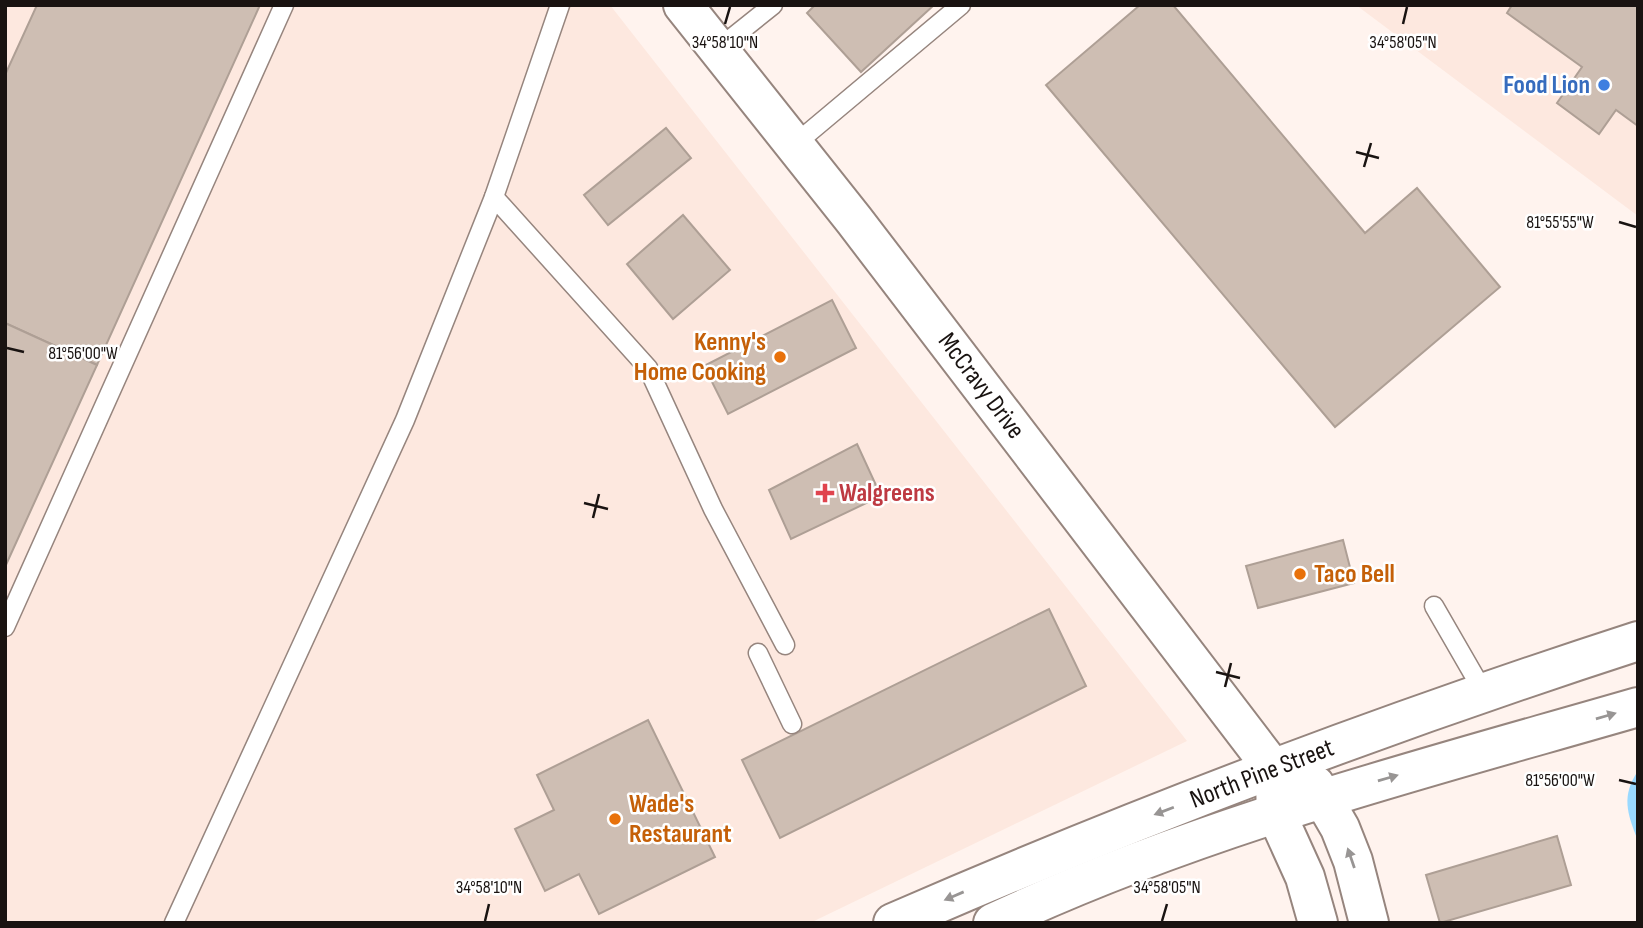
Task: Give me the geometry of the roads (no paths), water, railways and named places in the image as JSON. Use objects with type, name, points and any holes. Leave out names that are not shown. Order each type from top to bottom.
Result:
[{"type":"main road","name":"McCravy Drive","points":[[683,5],[794,145],[1274,770]]},
{"type":"main road","name":"North Pine Street","points":[[893,923],[1106,833],[1483,691],[1638,641]]},
{"type":"main road","name":"North Pine Street","points":[[993,923],[1069,887],[1322,797],[1638,707]]},
{"type":"main road","points":[[1318,923],[1305,877],[1276,813],[1274,770],[1315,785],[1340,828],[1353,860],[1369,923]]},
{"type":"lane","points":[[5,627],[284,5]]},
{"type":"lane","points":[[174,923],[405,420],[494,197],[560,5]]},
{"type":"lane","points":[[718,49],[773,5]]},
{"type":"lane","points":[[794,145],[961,5]]},
{"type":"lane","points":[[494,197],[648,368],[713,509],[785,645]]},
{"type":"lane","points":[[1434,606],[1483,691]]},
{"type":"lane","points":[[758,653],[792,724]]},
{"type":"water","points":[[1638,771],[1638,841],[1631,822],[1628,797]]},
{"type":"place","name":"Food Lion","points":[[1604,85]]},
{"type":"place","name":"Kenny's Home Cooking","points":[[780,357]]},
{"type":"place","name":"Walgreens","points":[[825,493]]},
{"type":"place","name":"Taco Bell","points":[[1300,574]]},
{"type":"place","name":"Wade's Restaurant","points":[[615,819]]}]
